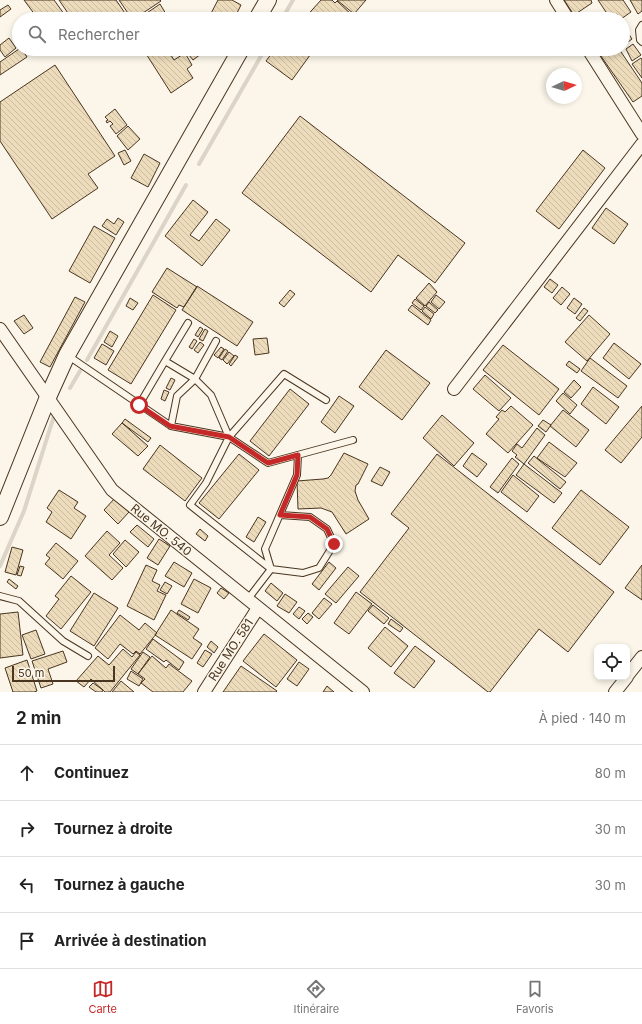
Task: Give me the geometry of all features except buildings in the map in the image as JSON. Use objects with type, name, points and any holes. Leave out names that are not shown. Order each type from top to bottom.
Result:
[{"type":"street","points":[[262,12],[268,0]]},
{"type":"street","points":[[556,0],[564,12]]},
{"type":"street","points":[[0,517],[48,397],[67,355],[236,56]]},
{"type":"street","points":[[592,56],[642,134]]},
{"type":"street","points":[[454,389],[642,144]]},
{"type":"street","name":"Rue MO. 540","points":[[0,329],[112,490],[363,692]]},
{"type":"street","name":"Rue MO. 581","points":[[204,692],[258,608]]},
{"type":"street","points":[[630,673],[642,657]]},
{"type":"street","points":[[615,692],[625,680]]},
{"type":"lane","points":[[642,25],[639,30],[640,40],[642,42]]},
{"type":"lane","points":[[139,405],[188,323]]},
{"type":"lane","points":[[170,426],[177,396],[195,379],[216,341]]},
{"type":"lane","points":[[67,355],[170,426],[229,437],[268,463],[353,440]]},
{"type":"lane","points":[[166,361],[195,379],[211,395],[229,437]]},
{"type":"lane","points":[[280,515],[310,517],[327,529],[334,544],[319,568],[303,574],[271,569],[190,505],[206,483],[229,437],[284,374],[326,400]]},
{"type":"lane","points":[[271,569],[265,549],[297,475],[298,455]]},
{"type":"lane","points":[[248,599],[271,569]]},
{"type":"lane","points":[[0,596],[19,601],[63,641],[88,656]]},
{"type":"waterway","points":[[286,12],[293,0]]},
{"type":"waterway","points":[[199,164],[261,56]]},
{"type":"waterway","points":[[87,360],[186,185]]},
{"type":"waterway","points":[[70,388],[80,371]]},
{"type":"waterway","points":[[0,566],[24,511],[54,416]]},
{"type":"route","points":[[139,405],[170,426],[229,437],[268,463],[298,455],[297,475],[280,515],[310,517],[327,529],[334,544]]}]
